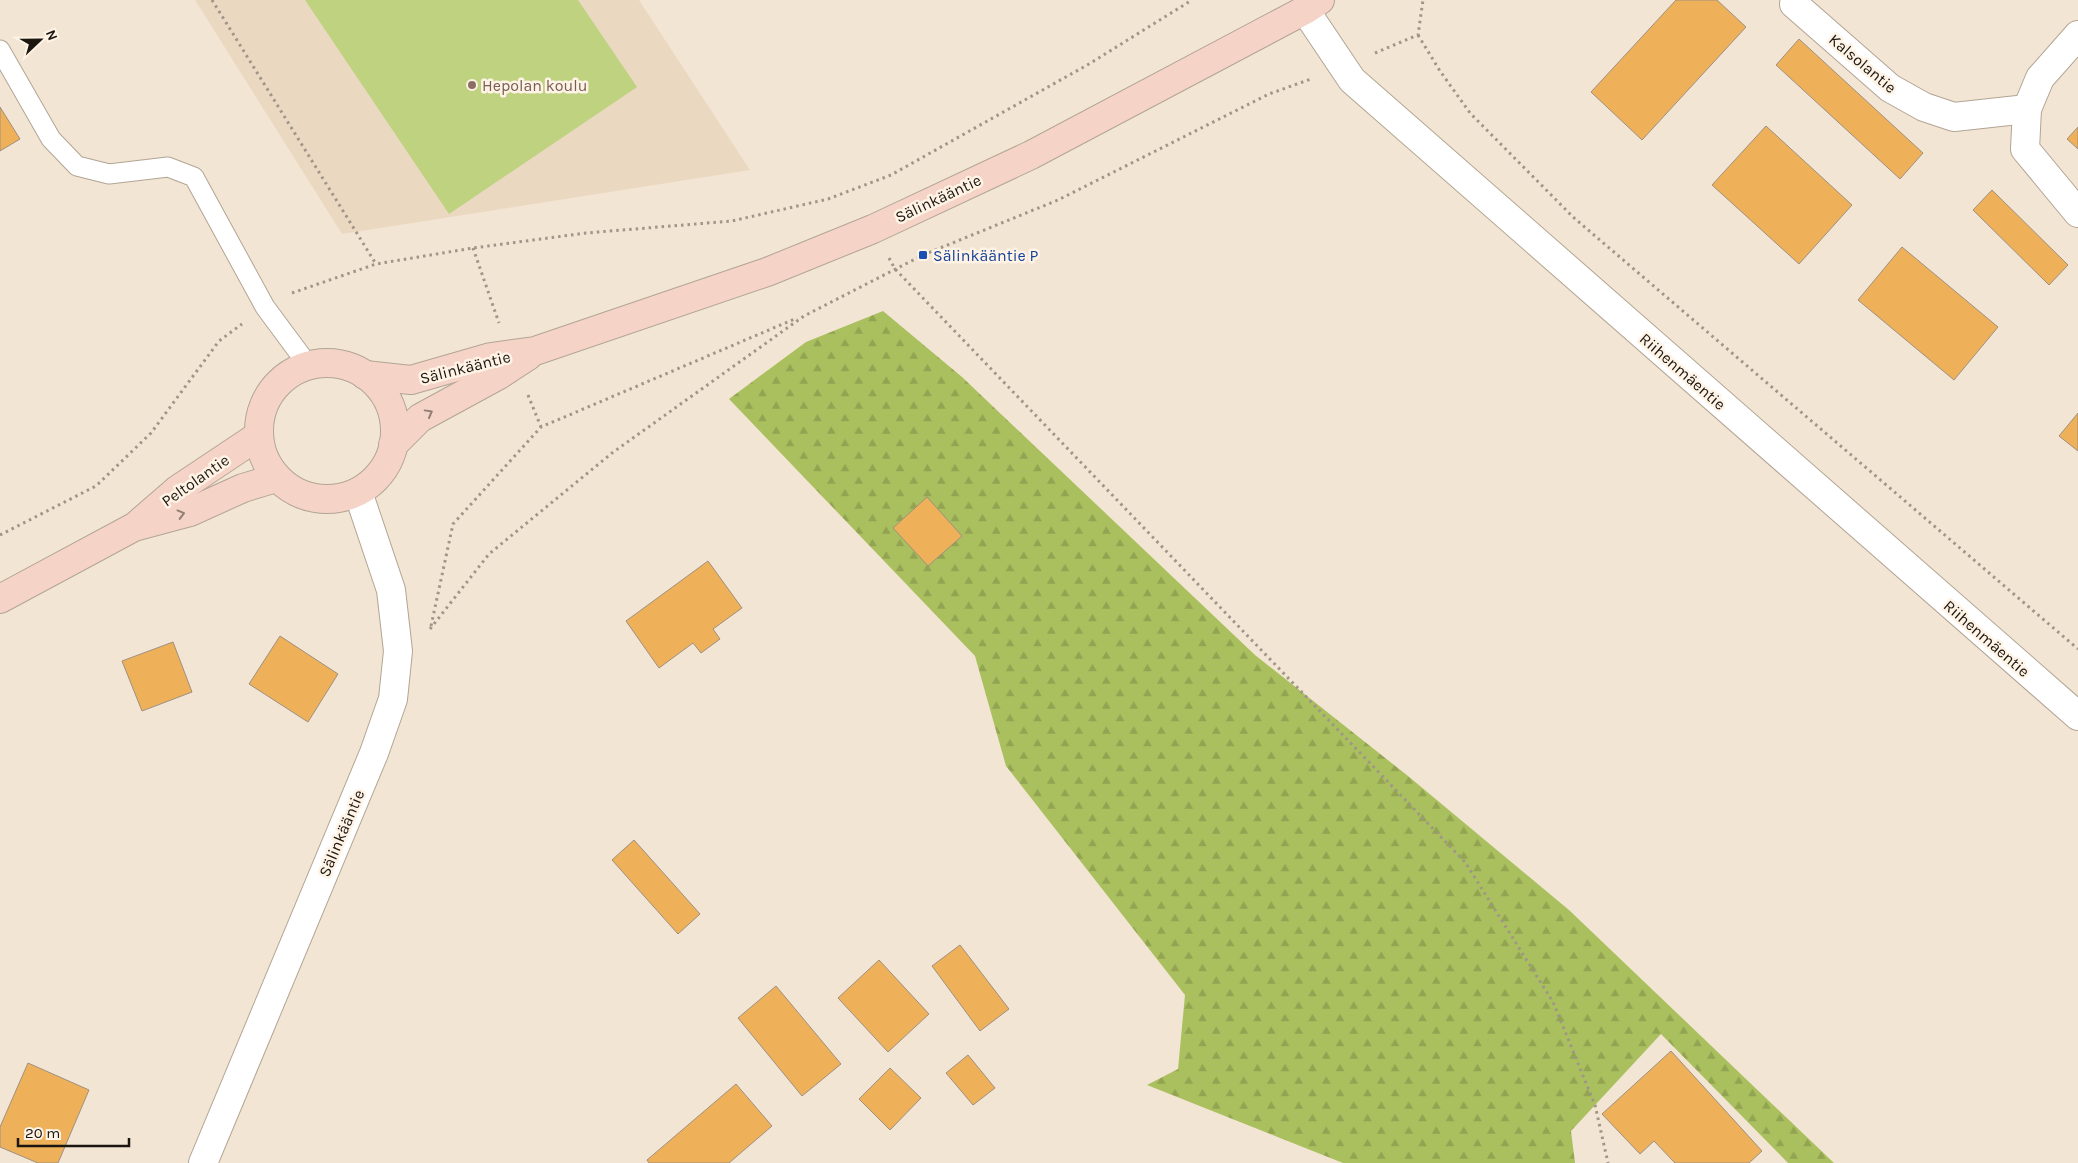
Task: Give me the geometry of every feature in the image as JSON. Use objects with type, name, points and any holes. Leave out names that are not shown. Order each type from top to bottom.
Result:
[{"type":"main road","name":"Sälinkääntie","points":[[366,375],[411,380],[490,357],[535,351],[767,272],[873,229],[1031,155],[1312,5]]},
{"type":"main road","name":"Sälinkääntie","points":[[393,445],[420,418],[499,375],[535,351]]},
{"type":"main road","points":[[334,364],[347,366],[366,375],[380,388],[390,406],[395,426],[393,445],[386,464],[374,480],[358,492],[336,499],[314,498],[293,491],[276,478],[264,459],[258,436],[260,413],[270,392],[286,375],[308,365],[334,364]]},
{"type":"main road","name":"Peltolantie","points":[[0,598],[134,527],[177,490],[258,436]]},
{"type":"main road","name":"Peltolantie","points":[[134,527],[190,512],[243,488],[276,478]]},
{"type":"street","name":"Kalsolantie","points":[[1794,4],[1890,88],[1924,107],[1954,117],[2027,109]]},
{"type":"street","name":"Riihenmäentie","points":[[1312,5],[1343,67],[1352,80],[2078,716]]},
{"type":"street","points":[[2078,35],[2040,78],[2027,109],[2025,149],[2078,213]]},
{"type":"street","name":"Sälinkääntie","points":[[203,1163],[374,753],[393,699],[398,651],[391,590],[358,492]]},
{"type":"lane","points":[[0,50],[51,139],[77,166],[109,174],[168,167],[194,177],[266,307],[308,365]]},
{"type":"path","points":[[212,0],[376,264]]},
{"type":"path","points":[[0,535],[96,486],[151,433],[219,341],[266,307],[299,290],[376,264],[473,248],[586,233],[732,221],[828,199],[891,175],[1088,64],[1192,0]]},
{"type":"path","points":[[1423,0],[1418,35],[1440,71],[1470,113],[1573,217],[2078,649]]},
{"type":"path","points":[[804,316],[612,453],[489,554],[430,629],[452,524],[541,427],[804,316],[923,255],[1058,200],[1269,94],[1343,67],[1418,35]]},
{"type":"path","points":[[873,229],[895,269],[1465,862],[1553,1002],[1595,1105],[1608,1163]]},
{"type":"path","points":[[473,248],[501,326]]},
{"type":"path","points":[[527,393],[541,427]]},
{"type":"shaded area","name":"Hepolan koulu","points":[[195,0],[639,0],[750,170],[342,234]]},
{"type":"green space","points":[[305,0],[578,0],[637,87],[449,214]]},
{"type":"green space","points":[[883,311],[962,377],[1255,655],[1408,776],[1569,910],[1834,1163],[1788,1163],[1661,1034],[1571,1131],[1575,1163],[1343,1163],[1147,1085],[1178,1069],[1185,995],[1006,766],[975,656],[729,399],[806,342]]},
{"type":"building","points":[[1676,0],[1717,0],[1746,27],[1642,140],[1591,92]]},
{"type":"building","points":[[1799,39],[1923,153],[1900,179],[1776,65]]},
{"type":"building","points":[[0,107],[20,139],[0,151]]},
{"type":"building","points":[[1766,126],[1852,205],[1799,264],[1712,185]]},
{"type":"building","points":[[2078,127],[2078,149],[2067,139]]},
{"type":"building","points":[[1992,190],[2068,265],[2049,285],[1973,210]]},
{"type":"building","points":[[1902,247],[1998,327],[1954,380],[1858,300]]},
{"type":"building","points":[[2078,413],[2078,451],[2059,436]]},
{"type":"building","points":[[927,497],[962,536],[928,566],[893,528]]},
{"type":"building","points":[[708,561],[742,608],[713,629],[720,639],[701,653],[693,643],[659,668],[626,621]]},
{"type":"building","points":[[280,636],[338,674],[308,722],[249,684]]},
{"type":"building","points":[[173,642],[192,692],[142,711],[122,661]]},
{"type":"building","points":[[634,840],[700,914],[678,934],[612,860]]},
{"type":"building","points":[[960,945],[1009,1009],[980,1031],[932,966]]},
{"type":"building","points":[[879,960],[929,1014],[888,1052],[838,998]]},
{"type":"building","points":[[776,986],[841,1064],[802,1096],[738,1018]]},
{"type":"building","points":[[1671,1051],[1762,1151],[1749,1163],[1675,1163],[1654,1141],[1640,1154],[1602,1114]]},
{"type":"building","points":[[968,1055],[995,1088],[973,1105],[946,1073]]},
{"type":"building","points":[[28,1063],[89,1090],[58,1163],[38,1163],[0,1147],[0,1127]]},
{"type":"building","points":[[890,1068],[921,1098],[890,1130],[859,1099]]},
{"type":"building","points":[[736,1084],[772,1126],[729,1163],[649,1163],[647,1160]]},
{"type":"place","name":"Hepolan koulu","points":[[472,85]]},
{"type":"place","name":"Sälinkääntie P","points":[[923,255]]}]
